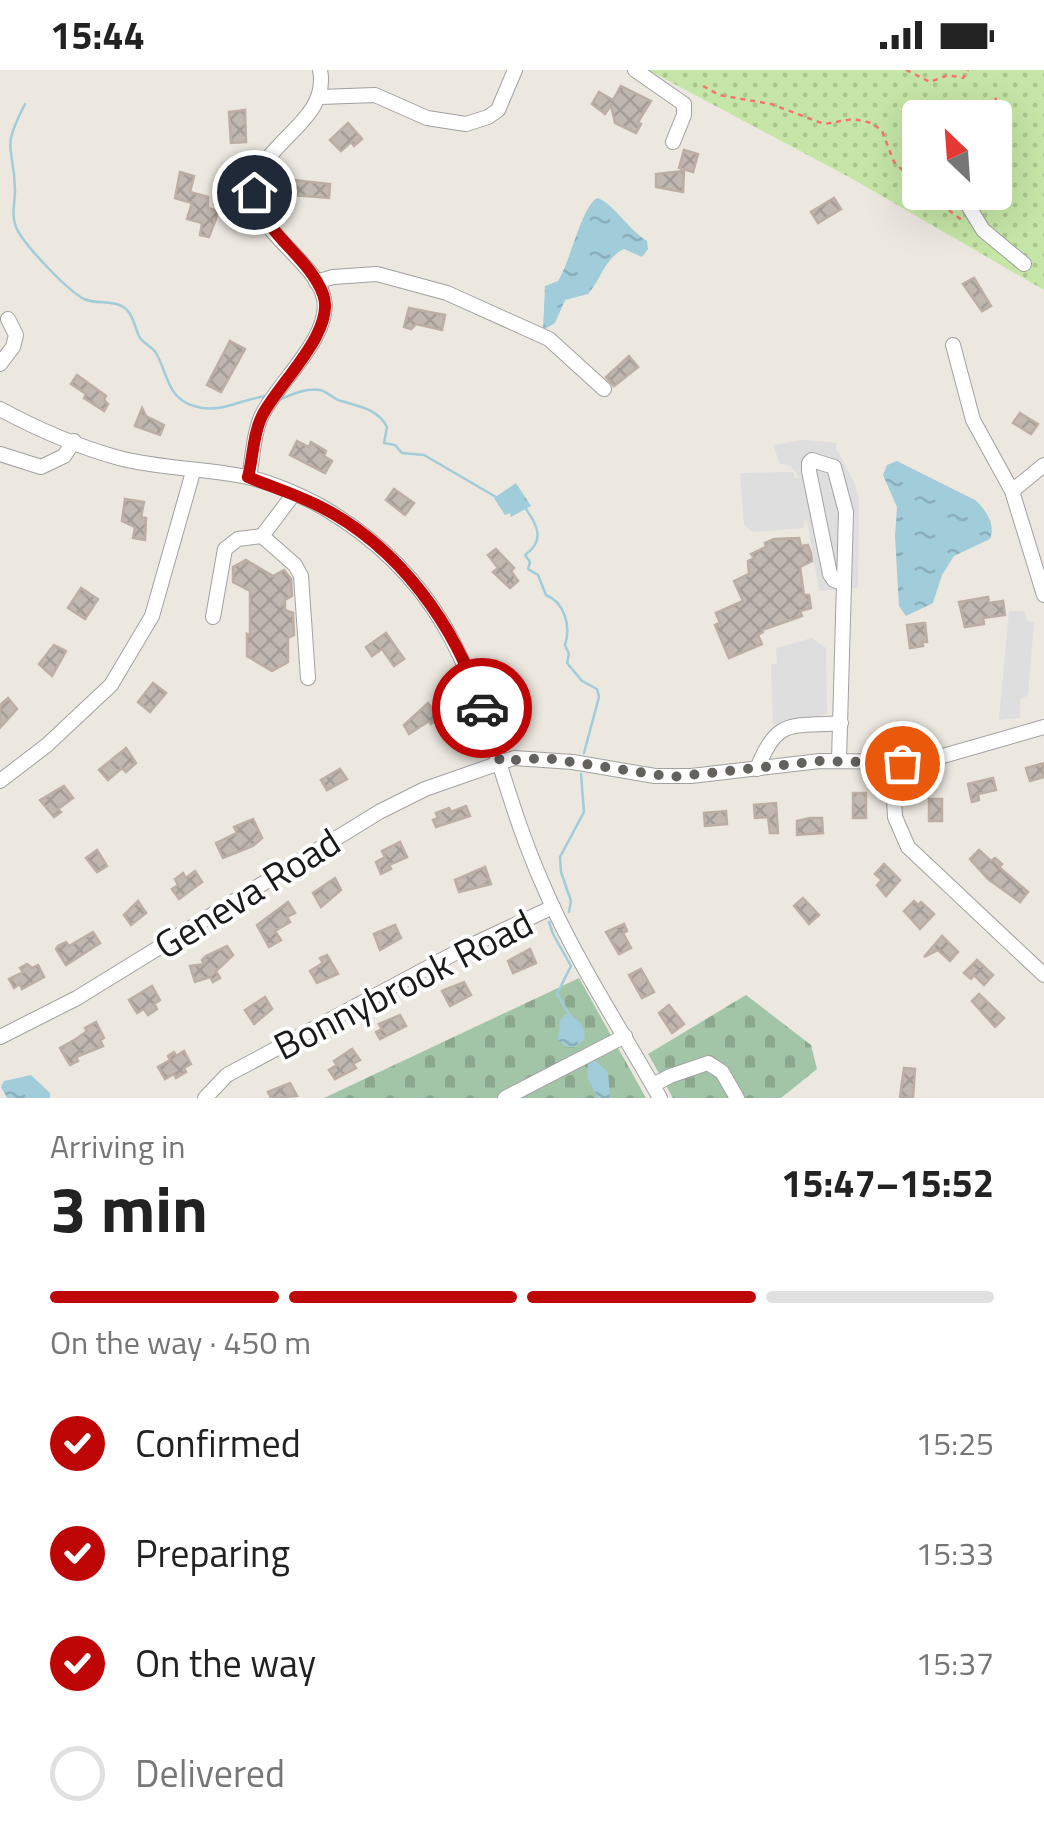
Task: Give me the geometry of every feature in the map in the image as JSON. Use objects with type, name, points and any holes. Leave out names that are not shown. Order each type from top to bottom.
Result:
[{"type":"street","points":[[248,477],[258,423],[306,354],[324,314],[324,297],[316,282],[263,218],[254,192],[261,170],[320,97],[320,70]]},
{"type":"street","points":[[320,97],[374,95],[428,118],[466,124],[488,118],[498,110],[515,70]]},
{"type":"street","points":[[635,70],[684,104],[684,115],[673,142]]},
{"type":"street","points":[[971,210],[983,230],[1024,264]]},
{"type":"street","points":[[316,282],[377,274],[447,292],[549,339],[604,389]]},
{"type":"street","points":[[0,364],[13,347],[16,335],[8,319]]},
{"type":"street","points":[[952,345],[973,420],[1012,492],[1044,595]]},
{"type":"street","points":[[0,409],[28,424],[118,458],[193,472],[248,477],[322,507],[382,552],[421,591],[463,657],[553,907],[657,1092],[686,1069],[708,1063],[722,1072],[736,1098]]},
{"type":"street","points":[[0,454],[42,467],[64,456],[74,441]]},
{"type":"street","points":[[839,760],[840,723],[844,583],[846,512],[834,467],[812,460],[809,471],[830,574],[844,583]]},
{"type":"street","points":[[1012,492],[1044,464]]},
{"type":"street","points":[[0,781],[47,746],[110,684],[152,616],[193,472]]},
{"type":"street","points":[[262,536],[293,495]]},
{"type":"street","points":[[213,617],[225,549],[240,538],[262,536],[302,576],[308,678]]},
{"type":"street","points":[[757,768],[770,740],[786,727],[840,723]]},
{"type":"street","name":"Geneva Road","points":[[0,1037],[77,998],[379,812],[425,789],[500,761],[545,758],[672,777],[839,760],[932,760],[1044,726]]},
{"type":"street","points":[[892,762],[895,816],[908,848],[1044,974]]},
{"type":"street","name":"Bonnybrook Road","points":[[205,1098],[228,1075],[470,946],[553,907]]},
{"type":"street","points":[[505,1098],[625,1036]]},
{"type":"path","points":[[906,70],[930,82],[948,75],[965,77],[968,70]]},
{"type":"path","points":[[703,86],[719,95],[771,104],[824,124],[867,121],[882,130],[891,158],[902,169]]},
{"type":"path","points":[[995,93],[996,100]]},
{"type":"path","points":[[948,210],[983,230]]},
{"type":"green space","points":[[648,70],[1044,70],[1044,290],[906,210],[1012,210],[1012,100],[902,100],[902,208]]},
{"type":"green space","points":[[579,978],[646,1098],[324,1098]]},
{"type":"green space","points":[[746,995],[811,1045],[817,1069],[781,1098],[673,1098],[648,1054]]},
{"type":"shaded area","points":[[802,440],[837,443],[855,484],[859,500],[858,588],[819,591],[807,520],[804,528],[752,532],[744,524],[740,473],[793,472],[800,479],[791,466],[780,464],[773,445]]},
{"type":"shaded area","points":[[1009,611],[1025,611],[1027,621],[1034,622],[1028,695],[1020,700],[1020,718],[999,720]]},
{"type":"shaded area","points":[[812,638],[826,648],[827,713],[808,721],[773,724],[771,665],[777,663],[776,648]]},
{"type":"water","points":[[597,198],[647,241],[648,249],[642,257],[624,249],[617,253],[588,294],[565,300],[555,323],[543,330],[545,286],[558,281],[586,212]]},
{"type":"water","points":[[897,461],[975,500],[992,528],[990,539],[954,556],[942,575],[933,603],[906,616],[899,606],[897,507],[883,475],[887,465]]},
{"type":"water","points":[[516,483],[531,506],[511,517],[510,513],[505,515],[494,498]]},
{"type":"water","points":[[566,1014],[583,1027],[584,1040],[576,1047],[566,1047],[558,1040],[560,1021]]},
{"type":"water","points":[[594,1060],[608,1072],[610,1098],[598,1098],[587,1077],[588,1063]]},
{"type":"water","points":[[31,1075],[50,1093],[50,1098],[7,1098],[1,1087],[4,1081]]},
{"type":"building","points":[[621,86],[651,101],[636,133],[615,123],[611,105],[605,114],[592,104],[599,92],[613,100]]},
{"type":"building","points":[[245,110],[246,142],[231,143],[229,112]]},
{"type":"building","points":[[348,123],[362,139],[341,151],[330,140]]},
{"type":"building","points":[[684,150],[698,154],[693,172],[679,168]]},
{"type":"building","points":[[684,171],[683,192],[656,187],[656,174]]},
{"type":"building","points":[[180,172],[194,176],[190,192],[208,197],[208,208],[219,211],[209,237],[200,235],[202,223],[187,219],[192,203],[175,198]]},
{"type":"building","points":[[294,180],[330,184],[329,198],[293,195]]},
{"type":"building","points":[[834,198],[841,209],[818,223],[811,212]]},
{"type":"building","points":[[974,278],[991,306],[982,311],[963,284]]},
{"type":"building","points":[[409,308],[445,315],[442,330],[416,324],[411,329],[404,327]]},
{"type":"building","points":[[230,341],[245,349],[221,392],[207,385]]},
{"type":"building","points":[[629,356],[638,367],[614,386],[606,377]]},
{"type":"building","points":[[77,375],[106,396],[108,404],[104,411],[71,384]]},
{"type":"building","points":[[142,408],[146,416],[164,425],[160,435],[135,426]]},
{"type":"building","points":[[1020,413],[1038,424],[1031,434],[1013,423]]},
{"type":"building","points":[[297,441],[309,447],[311,442],[326,451],[324,456],[332,461],[325,473],[290,455]]},
{"type":"building","points":[[394,489],[414,503],[405,515],[386,500]]},
{"type":"building","points":[[125,499],[144,502],[141,517],[146,518],[145,540],[133,538],[135,527],[122,521]]},
{"type":"building","points":[[799,538],[801,546],[808,545],[811,553],[812,561],[800,567],[804,595],[809,595],[811,608],[800,611],[802,616],[762,630],[758,635],[762,644],[729,658],[715,625],[720,623],[716,613],[743,601],[734,581],[749,574],[748,561],[754,558],[751,554],[766,547],[765,543]]},
{"type":"building","points":[[496,549],[514,568],[511,571],[518,581],[510,588],[493,572],[498,568],[488,555]]},
{"type":"building","points":[[246,560],[273,576],[284,570],[291,579],[292,596],[285,600],[285,610],[293,613],[294,635],[288,638],[288,662],[272,671],[247,656],[250,591],[233,582],[233,567]]},
{"type":"building","points":[[81,588],[98,599],[85,619],[68,608]]},
{"type":"building","points":[[988,597],[989,603],[1003,601],[1005,615],[983,618],[984,624],[965,627],[959,602]]},
{"type":"building","points":[[925,623],[927,642],[910,648],[907,625]]},
{"type":"building","points":[[386,633],[404,659],[394,666],[382,649],[372,656],[366,647]]},
{"type":"building","points":[[54,645],[66,651],[52,676],[39,664]]},
{"type":"building","points":[[153,683],[166,693],[150,712],[138,702]]},
{"type":"building","points":[[8,698],[17,709],[0,728],[0,705]]},
{"type":"building","points":[[428,703],[439,718],[409,734],[404,725]]},
{"type":"building","points":[[126,748],[136,763],[108,780],[99,770]]},
{"type":"building","points":[[1044,763],[1044,777],[1030,781],[1026,768]]},
{"type":"building","points":[[340,769],[347,779],[327,790],[321,780]]},
{"type":"building","points":[[993,778],[996,790],[978,794],[979,800],[972,802],[968,784]]},
{"type":"building","points":[[64,786],[73,798],[54,817],[40,800]]},
{"type":"building","points":[[853,793],[866,793],[866,818],[853,818]]},
{"type":"building","points":[[929,799],[942,799],[942,821],[929,821]]},
{"type":"building","points":[[776,803],[778,833],[770,833],[768,817],[755,818],[754,805]]},
{"type":"building","points":[[466,806],[470,816],[436,827],[436,813]]},
{"type":"building","points":[[726,811],[727,824],[705,826],[704,813]]},
{"type":"building","points":[[822,818],[823,833],[797,835],[797,821]]},
{"type":"building","points":[[253,819],[262,838],[253,846],[223,858],[216,843],[237,833],[234,827]]},
{"type":"building","points":[[400,842],[407,857],[389,865],[391,869],[381,874],[376,862],[385,857],[382,851]]},
{"type":"building","points":[[97,850],[107,866],[97,872],[86,858]]},
{"type":"building","points":[[979,850],[991,861],[995,858],[1002,864],[999,867],[1028,892],[1020,902],[988,879],[970,859]]},
{"type":"building","points":[[884,864],[900,880],[886,896],[877,885],[882,880],[875,874]]},
{"type":"building","points":[[485,867],[491,884],[459,892],[455,880]]},
{"type":"building","points":[[195,871],[202,882],[179,899],[172,889],[178,885],[175,879],[183,873],[186,878]]},
{"type":"building","points":[[335,878],[341,890],[321,907],[313,893]]},
{"type":"building","points":[[803,898],[819,915],[809,924],[794,906]]},
{"type":"building","points":[[138,901],[146,913],[131,925],[124,915]]},
{"type":"building","points":[[914,901],[934,914],[920,929],[904,911]]},
{"type":"building","points":[[288,902],[295,913],[287,917],[290,922],[275,931],[281,940],[269,947],[257,925]]},
{"type":"building","points":[[624,924],[627,931],[623,933],[631,948],[619,954],[606,932]]},
{"type":"building","points":[[395,925],[401,938],[380,950],[374,934]]},
{"type":"building","points":[[93,932],[100,943],[66,965],[56,949],[58,946],[66,942],[69,946]]},
{"type":"building","points":[[942,936],[958,952],[950,961],[938,950],[924,957]]},
{"type":"building","points":[[227,946],[233,955],[216,971],[220,978],[195,982],[190,966],[204,964],[206,956]]},
{"type":"building","points":[[530,949],[536,963],[513,973],[508,961]]},
{"type":"building","points":[[327,955],[338,974],[317,983],[310,971],[323,963],[320,958]]},
{"type":"building","points":[[977,960],[993,975],[984,985],[974,975],[971,979],[964,973]]},
{"type":"building","points":[[27,964],[32,968],[38,965],[44,977],[22,989],[20,984],[14,988],[9,979],[23,972],[20,968]]},
{"type":"building","points":[[641,969],[654,992],[642,998],[629,975]]},
{"type":"building","points":[[464,982],[471,995],[450,1006],[442,991]]},
{"type":"building","points":[[152,986],[160,1000],[154,1004],[157,1009],[148,1015],[144,1009],[137,1013],[129,1000]]},
{"type":"building","points":[[979,994],[1004,1018],[995,1027],[972,1001]]},
{"type":"building","points":[[265,997],[272,1009],[254,1024],[245,1010]]},
{"type":"building","points":[[669,1005],[684,1024],[672,1033],[659,1013]]},
{"type":"building","points":[[400,1015],[406,1026],[380,1039],[376,1032],[382,1029],[379,1024]]},
{"type":"building","points":[[96,1022],[104,1038],[100,1040],[103,1046],[76,1057],[78,1061],[70,1065],[60,1048]]},
{"type":"building","points":[[352,1049],[360,1060],[353,1064],[356,1068],[335,1079],[329,1070],[337,1065],[334,1061]]},
{"type":"building","points":[[184,1051],[191,1064],[184,1068],[186,1072],[165,1079],[158,1067],[170,1060],[168,1056],[174,1052],[176,1056]]},
{"type":"building","points":[[904,1068],[915,1069],[913,1098],[900,1097]]},
{"type":"building","points":[[290,1083],[297,1096],[271,1098],[268,1092]]},
{"type":"waterway","points":[[25,104],[10,148],[14,218],[20,235],[36,255],[84,299],[118,304],[127,310],[140,338],[156,353],[173,391],[185,402],[213,409],[268,396]]},
{"type":"waterway","points":[[281,399],[320,390],[367,409],[387,427],[384,443],[395,445],[402,453],[424,455],[496,497]]},
{"type":"waterway","points":[[526,509],[538,533],[535,544],[525,555],[530,562],[528,569],[538,575],[546,595],[565,616],[567,663],[582,681],[597,689],[599,697],[584,753]]},
{"type":"waterway","points":[[569,912],[571,901],[560,857],[584,812],[581,774]]},
{"type":"waterway","points":[[549,922],[571,966],[557,994],[571,1017]]},
{"type":"way so far","points":[[482,708],[500,761],[545,758],[672,777],[820,761],[902,763]]},
{"type":"route","points":[[254,192],[263,218],[322,290],[325,302],[324,314],[306,354],[258,423],[248,477],[322,507],[404,572],[454,641],[482,708]]}]
